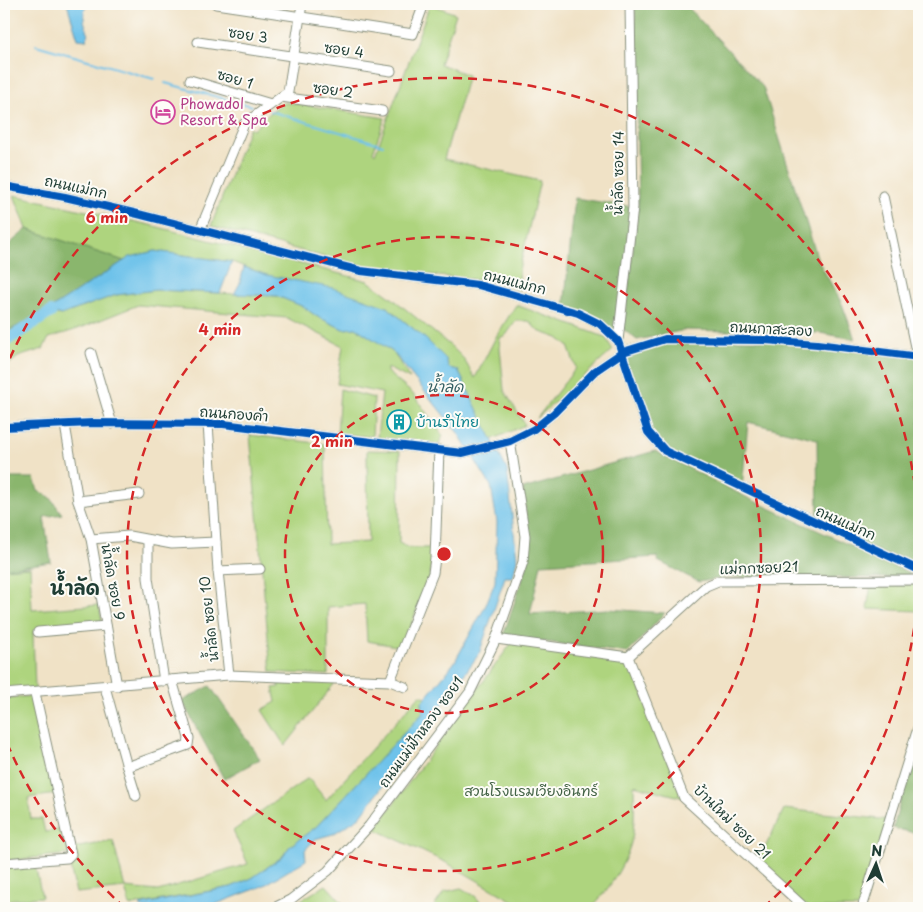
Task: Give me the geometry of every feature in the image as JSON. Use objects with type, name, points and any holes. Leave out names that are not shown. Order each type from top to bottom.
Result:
[{"type":"street","points":[[216,4],[413,34],[424,4]]},
{"type":"street","points":[[200,230],[244,124],[288,92],[302,4]]},
{"type":"street","name":"น้ำลัด ซอย 14","points":[[618,341],[633,197],[630,4]]},
{"type":"street","name":"ซอย 3","points":[[198,42],[293,56]]},
{"type":"street","name":"ซอย 4","points":[[293,56],[391,71]]},
{"type":"street","name":"ซอย 1","points":[[190,80],[271,104]]},
{"type":"street","name":"ซอย 2","points":[[281,96],[382,111]]},
{"type":"street","name":"ถนนแม่กก","points":[[4,186],[65,197],[361,271],[496,289],[584,316],[609,331],[618,341],[648,432],[665,451],[919,570]]},
{"type":"street","points":[[883,196],[918,357]]},
{"type":"street","name":"ถนนกาสะลอง","points":[[623,352],[665,339],[685,338],[817,344],[918,357]]},
{"type":"street","points":[[510,441],[534,429],[554,413],[595,372],[623,352]]},
{"type":"street","points":[[92,354],[112,424]]},
{"type":"street","name":"ถนนกองคำ","points":[[4,427],[112,424],[224,424],[462,453],[510,441]]},
{"type":"street","name":"น้ำลัด ซอย 10","points":[[4,694],[35,693],[229,675],[218,571],[208,424]]},
{"type":"street","name":"น้ำลัด ซอย 9","points":[[65,425],[78,501],[91,539],[117,686]]},
{"type":"street","name":"ถนนแม่ฟ้าหลวง ซอย1","points":[[274,908],[290,900],[328,871],[369,826],[470,692],[496,639],[523,562],[525,536],[510,441]]},
{"type":"street","points":[[390,681],[433,573],[436,558],[439,450]]},
{"type":"street","points":[[78,501],[138,494]]},
{"type":"street","points":[[91,539],[129,536],[172,544],[216,542]]},
{"type":"street","points":[[127,767],[188,745],[189,738],[168,681],[148,578],[148,540]]},
{"type":"street","points":[[218,571],[260,569]]},
{"type":"street","name":"แม่กกซอย21","points":[[628,657],[706,586],[718,581],[919,580]]},
{"type":"street","points":[[38,632],[106,626]]},
{"type":"street","points":[[496,639],[628,657]]},
{"type":"street","name":"บ้านใหม่ ซอย 21","points":[[628,657],[684,798],[805,908]]},
{"type":"street","points":[[229,675],[390,681],[405,687]]},
{"type":"street","points":[[105,687],[136,796]]},
{"type":"street","points":[[4,863],[67,858],[71,854],[35,693]]},
{"type":"street","points":[[862,908],[919,725]]},
{"type":"green space","points":[[430,4],[456,14],[440,64],[468,75],[444,159],[540,181],[519,270],[520,290],[495,282],[365,268],[211,226],[249,128],[254,129],[283,103],[385,118],[373,152],[375,154]]},
{"type":"green space","points":[[635,4],[685,4],[763,87],[818,260],[842,304],[855,339],[820,333],[685,330],[637,340],[623,329],[638,210]]},
{"type":"green space","points":[[14,195],[154,226],[368,281],[452,347],[463,358],[475,378],[497,335],[516,305],[605,337],[613,350],[537,418],[576,368],[568,346],[558,338],[538,331],[529,321],[516,321],[506,335],[499,338],[504,390],[525,425],[491,440],[458,370],[449,368],[446,359],[427,340],[387,307],[266,275],[232,262],[155,251],[124,261],[27,229]]},
{"type":"green space","points":[[575,198],[633,207],[619,328],[609,331],[564,308]]},
{"type":"green space","points":[[27,229],[124,261],[47,311],[4,333],[4,246],[6,247]]},
{"type":"green space","points":[[156,290],[277,296],[304,307],[316,316],[343,329],[356,328],[393,352],[410,379],[387,368],[387,372],[413,394],[443,436],[438,445],[377,438],[382,393],[337,384],[343,346],[287,318],[138,305],[78,329],[49,338],[43,349],[18,357],[4,368],[4,333],[47,311],[61,315],[116,295]]},
{"type":"green space","points":[[665,339],[765,340],[919,357],[919,570],[818,524],[817,439],[748,422],[742,489],[672,456],[646,428],[623,352]]},
{"type":"green space","points":[[340,389],[374,398],[372,437],[337,434]]},
{"type":"green space","points":[[250,435],[325,444],[327,544],[368,542],[367,450],[400,451],[399,543],[409,548],[433,548],[430,577],[402,647],[367,641],[365,604],[328,607],[328,675],[271,672]]},
{"type":"green space","points":[[655,451],[752,500],[910,573],[909,578],[730,577],[699,582],[658,561],[658,557],[541,564],[530,614],[608,609],[665,613],[628,653],[503,636],[528,563],[527,523],[523,489]]},
{"type":"green space","points":[[4,478],[34,478],[38,491],[50,497],[62,514],[44,517],[51,562],[4,569]]},
{"type":"green space","points":[[30,567],[32,610],[99,605],[103,626],[33,632],[35,690],[4,691],[4,569]]},
{"type":"green space","points":[[871,584],[919,585],[919,611],[867,609]]},
{"type":"green space","name":"สวนโรงแรมเวียงอินทร์","points":[[513,641],[628,657],[684,798],[634,785],[634,826],[628,852],[611,884],[590,908],[525,908],[447,863],[375,829]]},
{"type":"green space","points":[[278,677],[338,679],[285,746],[262,710],[276,702],[273,688],[279,687]]},
{"type":"green space","points":[[210,686],[260,759],[224,779],[182,701]]},
{"type":"green space","points":[[420,695],[426,697],[422,702],[423,713],[316,827],[290,846],[282,857],[252,878],[231,887],[130,906],[125,888],[158,891],[248,864],[233,831],[308,778],[326,800]]},
{"type":"green space","points":[[33,696],[56,794],[28,798],[31,819],[42,819],[45,832],[64,829],[69,854],[4,861],[4,698]]},
{"type":"green space","points":[[919,734],[919,834],[893,828]]},
{"type":"green space","points":[[784,809],[890,820],[862,908],[806,908],[757,864]]},
{"type":"green space","points":[[113,841],[125,888],[76,893],[69,861],[74,848]]},
{"type":"green space","points":[[35,865],[42,897],[4,900],[4,867]]},
{"type":"green space","points":[[326,885],[347,908],[274,908],[290,900],[291,906]]},
{"type":"green space","points":[[461,888],[475,896],[485,908],[433,908],[444,892]]},
{"type":"water","points":[[67,4],[87,4],[84,17],[87,32],[86,40],[78,39]]},
{"type":"water","points":[[155,251],[232,262],[220,293],[156,290],[116,295],[61,315],[47,311],[130,257]]},
{"type":"water","points":[[244,267],[267,275],[333,288],[387,307],[427,340],[446,359],[449,368],[458,370],[507,470],[517,559],[513,577],[505,577],[479,654],[360,817],[333,834],[315,839],[305,850],[306,860],[263,886],[206,908],[141,908],[140,905],[231,887],[252,878],[282,857],[290,846],[316,827],[423,713],[422,702],[454,663],[485,607],[495,582],[497,522],[491,486],[458,433],[393,352],[356,328],[343,329],[316,316],[304,307],[277,296],[234,294],[240,283]]},
{"type":"waterway","points":[[36,45],[154,79]]},
{"type":"waterway","points":[[165,83],[252,106]]},
{"type":"waterway","points":[[270,111],[383,145]]},
{"type":"waterway","name":"น้ำลัด","points":[[4,342],[51,312]]},
{"type":"cycle path","points":[[4,186],[65,197],[138,214],[361,271],[478,285],[578,313],[600,324],[618,341],[648,432],[665,451],[919,570]]},
{"type":"cycle path","points":[[4,427],[92,423],[223,424],[462,453],[510,441],[534,429],[554,413],[595,371],[623,352],[665,339],[765,340],[817,344],[919,357]]},
{"type":"place","name":"Phowadol Resort & Spa","points":[[163,112]]},
{"type":"place","name":"บ้านรำไทย","points":[[399,422]]},
{"type":"district","name":"น้ำลัด","points":[[75,588]]}]
